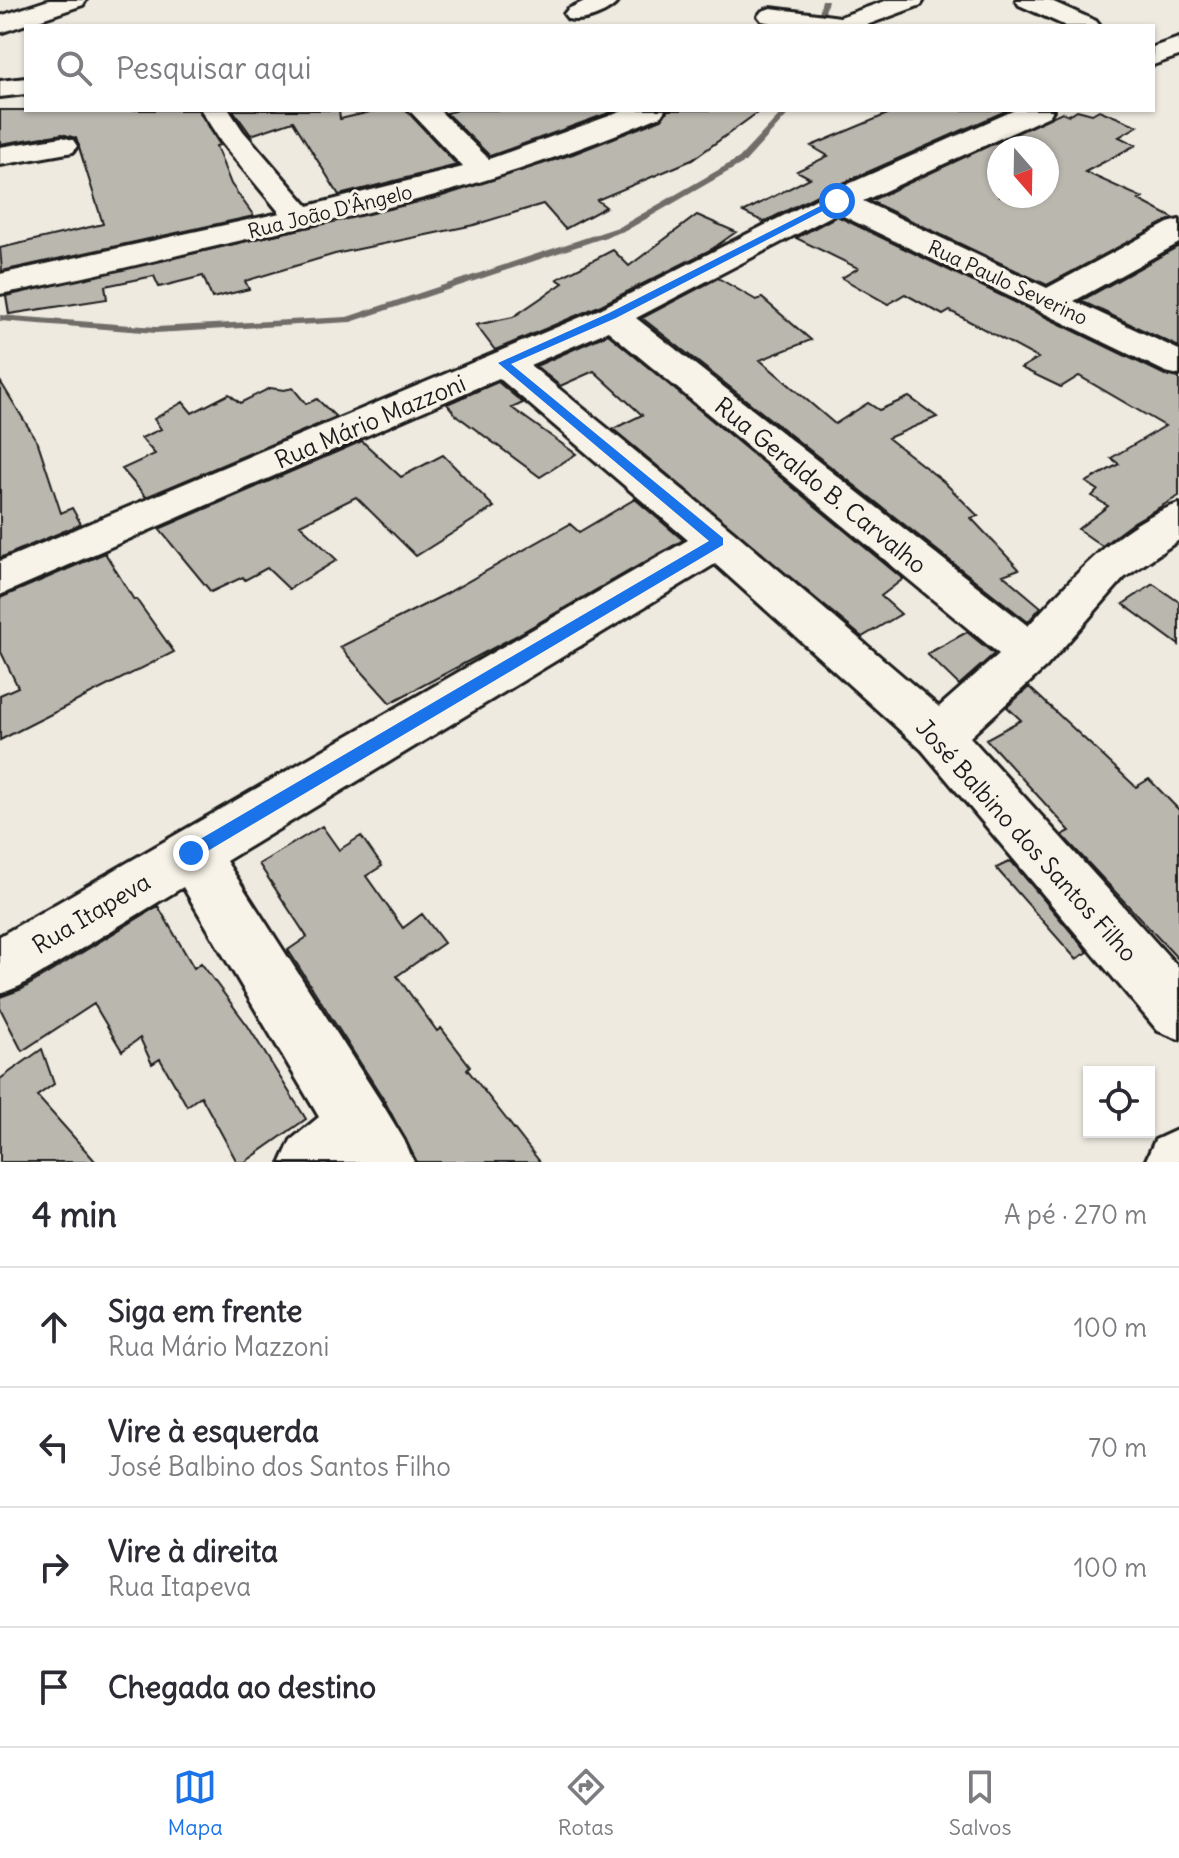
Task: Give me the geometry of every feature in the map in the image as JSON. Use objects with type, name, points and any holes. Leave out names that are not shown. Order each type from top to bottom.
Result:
[{"type":"main road","points":[[577,14],[607,0]]},
{"type":"main road","points":[[850,24],[912,0]]},
{"type":"main road","points":[[1028,0],[1082,24]]},
{"type":"main road","points":[[0,25],[69,1]]},
{"type":"main road","points":[[769,14],[828,24]]},
{"type":"main road","points":[[0,89],[24,86]]},
{"type":"main road","points":[[216,112],[231,136],[301,218]]},
{"type":"main road","points":[[425,112],[484,171]]},
{"type":"main road","name":"Rua João D'Ângelo","points":[[0,284],[171,251],[484,171],[596,135],[647,112]]},
{"type":"main road","name":"Rua Mário Mazzoni","points":[[0,579],[612,316],[837,201],[1033,112]]},
{"type":"main road","points":[[0,156],[62,146]]},
{"type":"main road","name":"Rua Paulo Severino","points":[[837,201],[1179,364]]},
{"type":"main road","points":[[1048,301],[1179,230]]},
{"type":"main road","name":"Rua Geraldo B. Carvalho","points":[[612,316],[1030,654]]},
{"type":"main road","name":"José Balbino dos Santos Filho","points":[[504,363],[718,542],[939,736],[1179,1011]]},
{"type":"main road","points":[[939,736],[1030,654],[1109,567],[1179,519]]},
{"type":"main road","name":"Rua Itapeva","points":[[0,967],[718,542]]},
{"type":"main road","points":[[191,853],[370,1143],[313,1162]]},
{"type":"building","points":[[0,110],[199,112],[220,145],[216,146],[231,184],[254,216],[2,271],[0,248],[103,224],[76,138],[62,134],[0,144]]},
{"type":"building","points":[[234,112],[339,112],[340,119],[370,112],[408,112],[457,165],[339,195],[293,121],[251,135]]},
{"type":"building","points":[[450,112],[611,112],[490,156],[446,113]]},
{"type":"building","points":[[667,112],[758,112],[692,160],[597,200],[606,207],[565,229],[543,204],[474,225],[335,254],[245,281],[249,289],[212,298],[203,276],[159,287],[154,276],[105,286],[107,299],[9,314],[6,296],[436,198],[573,154],[662,119]]},
{"type":"building","points":[[892,112],[1003,112],[825,191],[764,222],[743,212],[810,178],[797,171],[828,156],[811,146]]},
{"type":"building","points":[[1062,112],[1069,115],[1074,112],[1104,112],[1138,126],[1119,137],[1136,145],[1085,172],[1143,198],[1139,200],[1173,218],[1047,285],[870,201],[987,147],[987,208],[1059,208],[1059,136],[1010,136]]},
{"type":"building","points":[[697,215],[736,232],[712,249],[599,306],[495,350],[476,325],[513,317],[563,283],[557,279],[613,250],[629,266]]},
{"type":"building","points":[[837,216],[1165,375],[1179,378],[1179,496],[1134,522],[1102,546],[1078,529],[1108,506],[1092,496],[1098,490],[1086,482],[1119,464],[1111,458],[1165,426],[1079,376],[1061,387],[1021,368],[1038,358],[950,311],[943,315],[905,294],[888,304],[842,278],[858,268],[796,238]]},
{"type":"building","points":[[1179,246],[1179,347],[1081,301]]},
{"type":"building","points":[[718,278],[756,300],[762,298],[811,340],[760,360],[835,424],[868,403],[879,410],[909,397],[937,417],[888,438],[944,482],[978,516],[971,518],[1019,569],[1003,575],[1041,607],[1028,622],[642,318]]},
{"type":"building","points":[[608,334],[903,579],[881,596],[901,614],[862,637],[613,429],[642,415],[594,371],[560,386],[536,366]]},
{"type":"building","points":[[0,381],[38,443],[61,513],[72,508],[81,524],[0,558]]},
{"type":"building","points":[[498,382],[523,403],[512,408],[576,454],[540,477],[456,415],[447,404]]},
{"type":"building","points":[[270,388],[293,388],[306,404],[317,399],[336,417],[146,497],[122,469],[155,454],[141,438],[161,429],[154,419],[183,402],[192,413],[229,394],[240,403]]},
{"type":"building","points":[[362,441],[401,477],[443,455],[494,507],[416,556],[356,497],[300,525],[337,560],[289,589],[267,568],[211,592],[159,529]]},
{"type":"building","points":[[635,499],[683,540],[512,638],[390,703],[340,647],[442,596],[570,524],[579,532]]},
{"type":"building","points":[[105,553],[134,600],[174,652],[0,740],[0,695],[18,687],[0,650],[0,598]]},
{"type":"building","points":[[1153,584],[1179,602],[1179,645],[1123,604]]},
{"type":"building","points":[[967,632],[994,654],[959,685],[927,654]]},
{"type":"building","points":[[1029,687],[1136,787],[1149,779],[1179,810],[1179,960],[1062,835],[1070,831],[986,739],[1021,720],[1007,707]]},
{"type":"building","points":[[322,826],[339,850],[361,836],[382,866],[366,876],[403,928],[422,914],[444,943],[397,976],[437,1031],[441,1028],[470,1066],[467,1069],[540,1162],[417,1162],[384,1100],[288,950],[307,937],[259,864]]},
{"type":"building","points":[[1011,861],[1088,952],[1076,959],[996,868]]},
{"type":"building","points":[[158,906],[194,968],[201,963],[248,1026],[306,1119],[245,1162],[237,1162],[201,1096],[187,1106],[160,1059],[152,1064],[140,1038],[122,1051],[94,1004],[22,1051],[0,1008],[0,997],[22,989]]},
{"type":"building","points":[[42,1049],[54,1084],[37,1096],[96,1162],[0,1162],[0,1079]]},
{"type":"waterway","points":[[819,24],[825,0]]},
{"type":"waterway","points":[[0,318],[156,330],[348,320],[624,228],[742,160],[786,112]]},
{"type":"route","points":[[191,853],[718,542],[504,363],[612,316],[837,201]]}]
